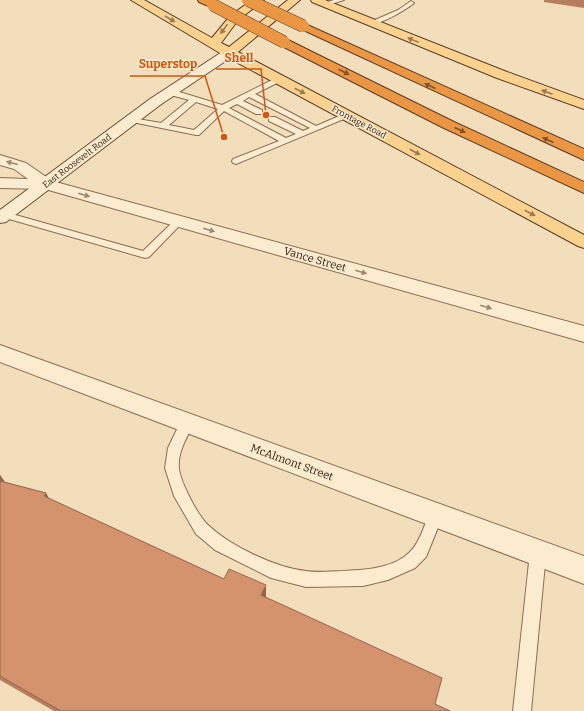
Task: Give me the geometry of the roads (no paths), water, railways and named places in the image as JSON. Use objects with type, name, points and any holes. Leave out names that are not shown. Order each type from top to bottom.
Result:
[{"type":"highway","points":[[248,0],[584,155]]},
{"type":"highway","points":[[208,2],[449,125],[584,188]]},
{"type":"main road","name":"Frontage Road","points":[[136,0],[229,53],[584,242]]},
{"type":"main road","name":"East Roosevelt Road","points":[[214,44],[234,18],[259,0]]},
{"type":"main road","name":"East Roosevelt Road","points":[[229,53],[295,0]]},
{"type":"main road","points":[[320,2],[502,75],[584,105]]},
{"type":"street","name":"East Roosevelt Road","points":[[155,102],[214,44]]},
{"type":"street","name":"East Roosevelt Road","points":[[3,217],[155,102],[229,53]]},
{"type":"street","name":"Vance Street","points":[[0,160],[20,166],[46,184]]},
{"type":"street","name":"Vance Street","points":[[0,183],[46,184],[584,334]]},
{"type":"street","name":"McAlmont Street","points":[[0,353],[584,570]]},
{"type":"lane","points":[[320,2],[341,0]]},
{"type":"lane","points":[[371,23],[395,13],[411,3]]},
{"type":"lane","points":[[385,8],[395,13]]},
{"type":"lane","points":[[132,120],[196,133],[223,108],[278,79]]},
{"type":"lane","points":[[170,92],[223,108],[286,141]]},
{"type":"lane","points":[[249,94],[315,128]]},
{"type":"lane","points":[[163,126],[194,100]]},
{"type":"lane","points":[[236,100],[259,112]]},
{"type":"lane","points":[[236,161],[346,116]]},
{"type":"lane","points":[[272,119],[302,134]]},
{"type":"lane","points":[[3,217],[144,255],[178,221]]},
{"type":"lane","points":[[187,423],[175,448],[172,468],[179,492],[201,528],[220,545],[271,570],[306,579],[363,578],[388,572],[409,563],[421,552],[436,515]]},
{"type":"lane","points":[[522,711],[538,553]]},
{"type":"place","name":"Shell","points":[[266,115]]},
{"type":"place","name":"Superstop","points":[[224,137]]}]
